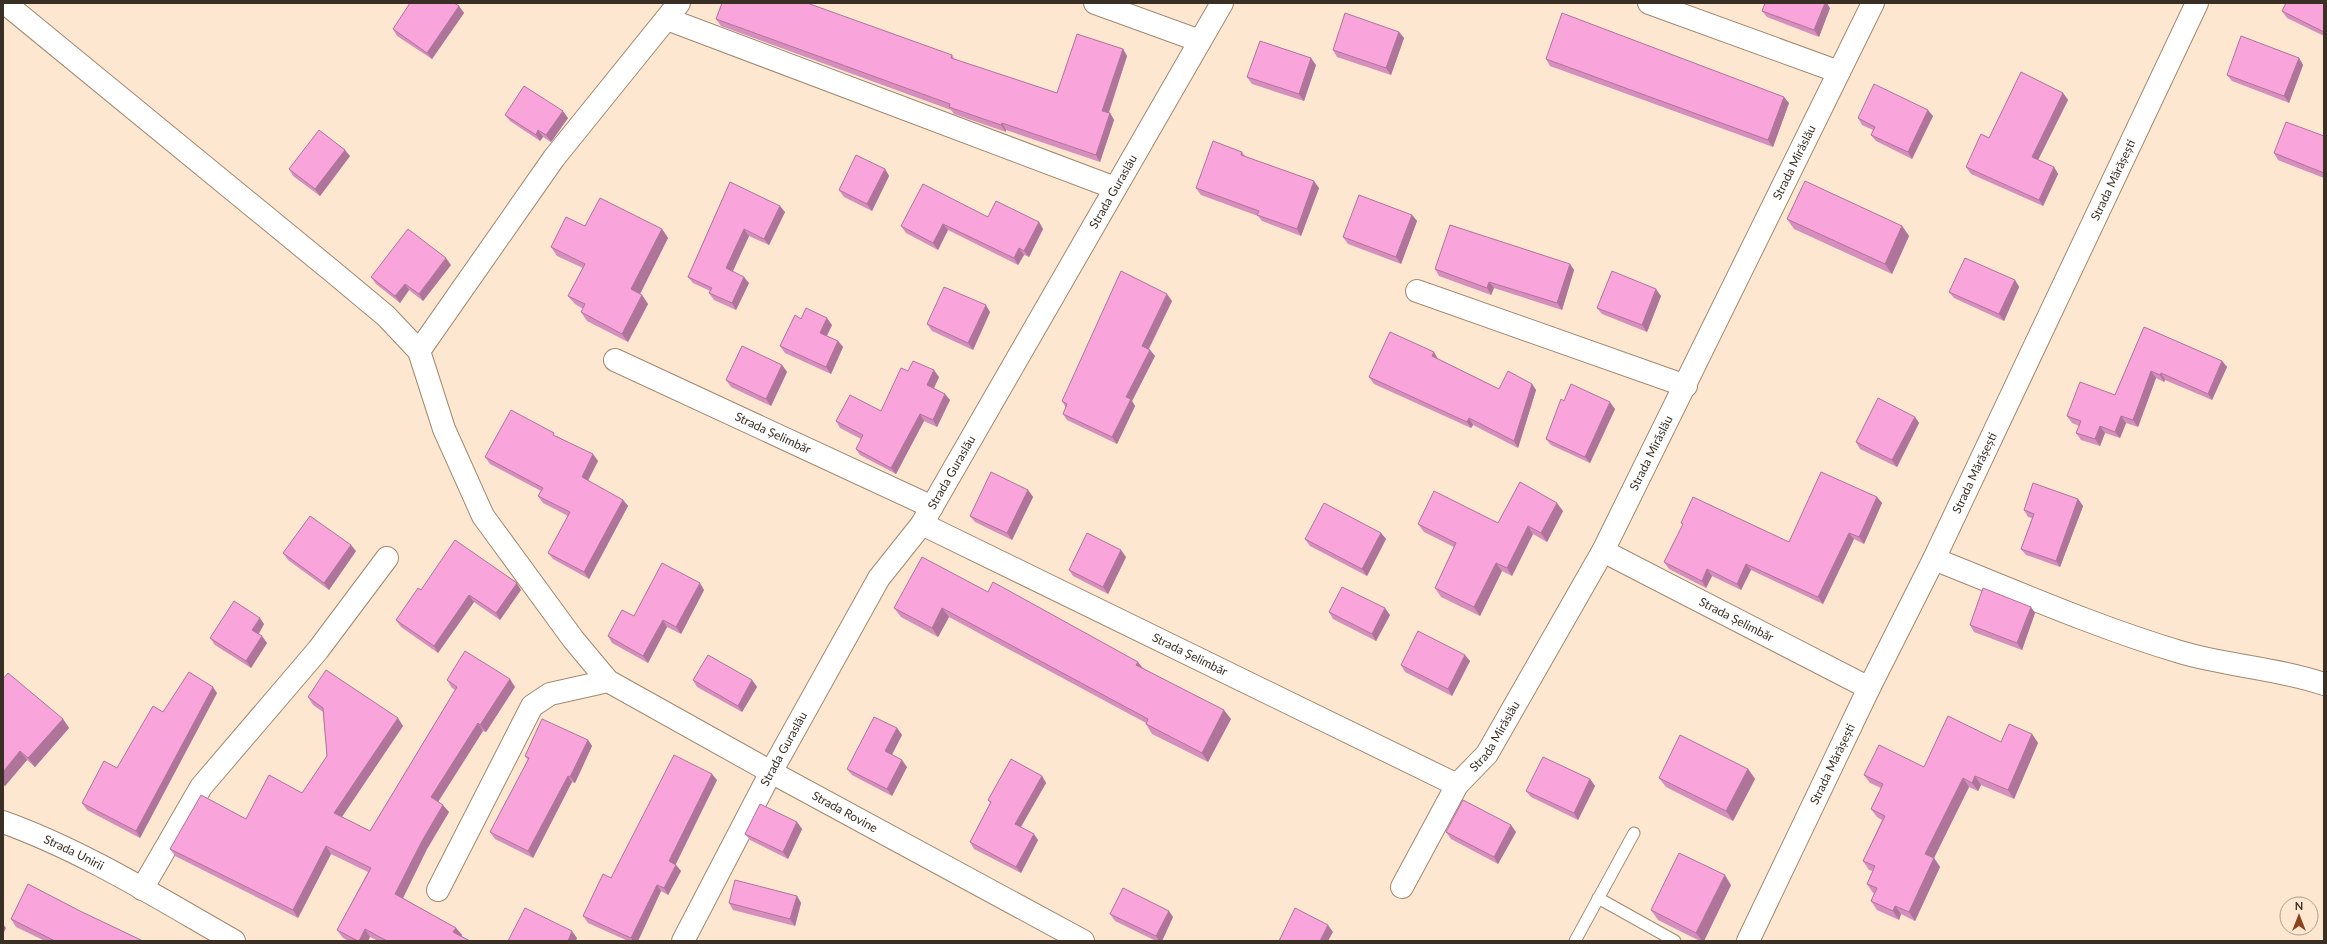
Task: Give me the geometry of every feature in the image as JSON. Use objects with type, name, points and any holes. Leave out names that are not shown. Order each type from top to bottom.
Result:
[{"type":"street","points":[[4,3],[386,316],[419,351],[444,429],[483,516],[573,639],[608,681],[574,690],[550,694],[532,706],[438,890]]},
{"type":"street","points":[[1095,3],[1200,41]]},
{"type":"street","name":"Strada Guraslău","points":[[683,941],[771,772],[879,578],[927,516],[1222,3]]},
{"type":"street","points":[[1649,3],[1839,72]]},
{"type":"street","name":"Strada Mirăslău","points":[[1402,887],[1457,785],[1487,754],[1603,552],[1686,386],[1873,3]]},
{"type":"street","name":"Strada Mărășești","points":[[1748,941],[1869,688],[1934,559],[2197,3]]},
{"type":"street","points":[[419,351],[554,158],[673,11],[1115,188]]},
{"type":"street","points":[[1417,292],[1686,386]]},
{"type":"street","name":"Strada Șelimbăr","points":[[615,360],[927,516],[1457,785]]},
{"type":"street","name":"Strada Șelimbăr","points":[[1603,552],[1869,688]]},
{"type":"street","points":[[142,888],[201,787],[318,650],[387,558]]},
{"type":"street","points":[[1934,559],[2139,639],[2208,660],[2250,666],[2306,678],[2324,684]]},
{"type":"street","name":"Strada Rovine","points":[[608,681],[771,772],[1083,941]]},
{"type":"street","name":"Strada Unirii","points":[[3,822],[75,854],[142,888],[234,941]]},
{"type":"lane","points":[[1575,941],[1634,832]]},
{"type":"lane","points":[[1598,898],[1675,941]]},
{"type":"building","points":[[410,3],[454,3],[459,6],[427,53],[393,29]]},
{"type":"building","points":[[722,3],[807,3],[952,55],[951,58],[1057,93],[1077,34],[1123,49],[1102,111],[1110,113],[1096,155],[1002,123],[1001,125],[949,107],[950,104],[716,19]]},
{"type":"building","points":[[1765,3],[1825,3],[1814,30],[1762,11]]},
{"type":"building","points":[[2286,3],[2324,3],[2324,32],[2282,11]]},
{"type":"building","points":[[1345,13],[1399,32],[1386,68],[1333,50]]},
{"type":"building","points":[[1562,13],[1784,97],[1768,140],[1546,59]]},
{"type":"building","points":[[2241,36],[2299,58],[2284,96],[2227,75]]},
{"type":"building","points":[[1260,41],[1311,58],[1299,94],[1247,77]]},
{"type":"building","points":[[2021,72],[2063,93],[2032,157],[2054,167],[2039,200],[1966,167],[1981,134],[1989,138]]},
{"type":"building","points":[[1874,84],[1928,110],[1908,152],[1871,135],[1875,127],[1858,118]]},
{"type":"building","points":[[524,86],[563,111],[546,135],[538,130],[536,135],[505,115]]},
{"type":"building","points":[[2286,122],[2324,136],[2324,173],[2274,153]]},
{"type":"building","points":[[319,130],[345,150],[315,189],[289,169]]},
{"type":"building","points":[[1213,141],[1242,152],[1241,155],[1314,181],[1297,229],[1257,215],[1259,211],[1196,188]]},
{"type":"building","points":[[856,155],[885,169],[867,204],[839,190]]},
{"type":"building","points":[[1805,181],[1902,226],[1885,264],[1787,219]]},
{"type":"building","points":[[730,182],[780,206],[764,239],[744,229],[726,268],[744,277],[732,303],[709,293],[712,288],[688,277]]},
{"type":"building","points":[[923,184],[988,217],[996,201],[1039,222],[1024,251],[1019,248],[1014,258],[943,224],[933,243],[901,226]]},
{"type":"building","points":[[1359,195],[1412,215],[1396,257],[1343,237]]},
{"type":"building","points":[[600,198],[662,229],[631,289],[642,295],[622,334],[581,312],[585,304],[568,296],[585,264],[551,247],[566,217],[585,226]]},
{"type":"building","points":[[1450,225],[1570,264],[1557,303],[1489,282],[1487,288],[1435,269]]},
{"type":"building","points":[[408,229],[446,258],[419,294],[405,284],[395,296],[371,277]]},
{"type":"building","points":[[1965,258],[2015,280],[1999,314],[1949,292]]},
{"type":"building","points":[[1121,271],[1167,294],[1142,346],[1150,350],[1126,397],[1131,399],[1112,437],[1063,414],[1067,404],[1062,401]]},
{"type":"building","points":[[1612,271],[1656,289],[1642,325],[1597,308]]},
{"type":"building","points":[[944,287],[986,305],[968,343],[927,324]]},
{"type":"building","points":[[806,308],[827,318],[820,333],[838,341],[826,367],[780,346],[795,315],[801,319]]},
{"type":"building","points":[[2144,327],[2222,361],[2208,394],[2161,373],[2160,375],[2151,371],[2133,420],[2121,416],[2115,432],[2100,426],[2095,439],[2076,433],[2081,421],[2067,416],[2080,382],[2115,395]]},
{"type":"building","points":[[1390,332],[1434,352],[1432,356],[1499,389],[1508,371],[1532,384],[1514,441],[1469,418],[1467,422],[1369,377]]},
{"type":"building","points":[[742,346],[782,365],[766,399],[726,380]]},
{"type":"building","points":[[913,361],[934,370],[927,385],[945,394],[933,420],[920,414],[891,468],[856,449],[863,435],[836,421],[850,395],[881,411],[901,368],[908,371]]},
{"type":"building","points":[[1571,384],[1610,402],[1585,457],[1546,439],[1561,399],[1564,401]]},
{"type":"building","points":[[1878,398],[1915,417],[1892,460],[1856,442]]},
{"type":"building","points":[[511,410],[554,433],[553,435],[593,454],[582,477],[623,500],[584,572],[548,553],[570,512],[538,496],[543,488],[485,457]]},
{"type":"building","points":[[991,472],[1028,490],[1007,533],[970,516]]},
{"type":"building","points":[[1821,472],[1877,497],[1859,537],[1849,533],[1818,597],[1746,564],[1737,584],[1707,569],[1702,581],[1664,562],[1683,524],[1681,523],[1693,497],[1789,542]]},
{"type":"building","points":[[1520,482],[1557,503],[1541,533],[1528,526],[1507,568],[1496,563],[1474,607],[1435,588],[1456,543],[1418,524],[1434,491],[1498,523]]},
{"type":"building","points":[[2033,483],[2078,499],[2056,561],[2021,549],[2034,514],[2024,510]]},
{"type":"building","points":[[1324,503],[1381,533],[1362,569],[1305,539]]},
{"type":"building","points":[[310,516],[351,545],[324,583],[283,553]]},
{"type":"building","points":[[1087,533],[1121,550],[1103,587],[1069,570]]},
{"type":"building","points":[[455,540],[517,583],[496,613],[469,595],[434,646],[396,620],[418,588],[421,590]]},
{"type":"building","points":[[922,557],[988,592],[993,582],[1138,662],[1136,665],[1224,710],[1202,753],[1146,724],[1148,719],[942,608],[932,628],[894,608]]},
{"type":"building","points":[[662,563],[700,583],[676,627],[663,620],[643,656],[608,636],[622,610],[634,616]]},
{"type":"building","points":[[1342,587],[1385,608],[1372,634],[1329,612]]},
{"type":"building","points":[[1983,588],[2031,607],[2017,643],[1970,625]]},
{"type":"building","points":[[234,601],[260,618],[252,630],[262,636],[246,661],[210,638]]},
{"type":"building","points":[[1418,631],[1465,655],[1448,689],[1401,665]]},
{"type":"building","points":[[465,651],[510,679],[480,725],[478,723],[431,797],[443,805],[422,841],[395,894],[456,928],[453,932],[470,941],[387,941],[365,929],[358,941],[337,930],[371,868],[326,846],[293,910],[170,849],[201,795],[246,819],[269,775],[302,793],[327,756],[323,708],[308,697],[326,670],[398,718],[334,813],[370,831],[457,687],[447,680]]},
{"type":"building","points":[[708,655],[752,680],[738,706],[693,680]]},
{"type":"building","points":[[189,672],[213,687],[136,831],[82,803],[104,761],[117,768],[153,706],[163,712]]},
{"type":"building","points":[[8,673],[63,719],[28,758],[20,751],[3,772],[3,679]]},
{"type":"building","points":[[1948,716],[2001,742],[2009,724],[2032,734],[2008,790],[1975,776],[1972,783],[1963,778],[1925,854],[1934,858],[1909,912],[1895,906],[1893,911],[1871,901],[1877,888],[1867,884],[1875,866],[1863,861],[1885,816],[1871,809],[1883,784],[1864,775],[1879,745],[1924,767]]},
{"type":"building","points":[[874,717],[897,728],[885,751],[902,760],[887,789],[847,769]]},
{"type":"building","points":[[542,719],[588,740],[570,777],[568,776],[528,851],[490,832],[529,758],[525,756]]},
{"type":"building","points":[[1680,735],[1748,769],[1726,811],[1659,778]]},
{"type":"building","points":[[674,755],[712,774],[669,861],[676,865],[664,888],[657,885],[631,938],[583,916],[603,874],[611,878]]},
{"type":"building","points":[[1543,757],[1590,779],[1574,813],[1526,791]]},
{"type":"building","points":[[1011,759],[1042,776],[1015,824],[1034,834],[1016,867],[970,842],[991,802],[988,800]]},
{"type":"building","points":[[1463,800],[1511,825],[1494,857],[1446,832]]},
{"type":"building","points":[[760,804],[797,822],[783,852],[745,834]]},
{"type":"building","points":[[1679,853],[1725,875],[1696,933],[1651,910]]},
{"type":"building","points":[[735,880],[797,896],[790,919],[729,903]]},
{"type":"building","points":[[28,884],[143,941],[55,941],[11,919]]},
{"type":"building","points":[[1123,888],[1169,911],[1156,936],[1110,914]]},
{"type":"building","points":[[525,908],[572,931],[568,941],[508,941]]},
{"type":"building","points":[[1295,908],[1328,925],[1320,941],[1279,941]]}]
